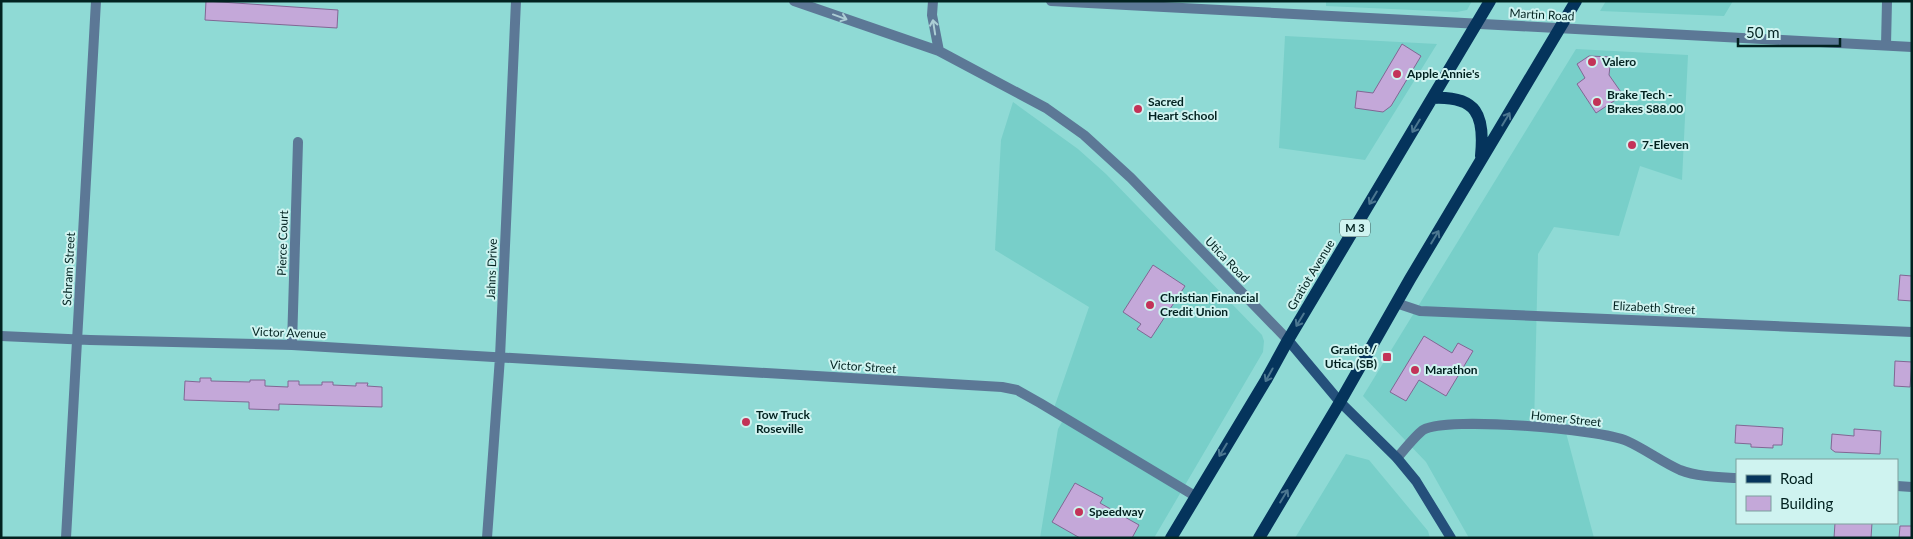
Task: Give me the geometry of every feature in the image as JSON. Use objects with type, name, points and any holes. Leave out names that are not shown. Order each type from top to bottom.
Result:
[{"type":"main road","name":"Gratiot Avenue","points":[[1171,538],[1490,1]]},
{"type":"main road","points":[[1259,538],[1576,1]]},
{"type":"main road","points":[[1433,98],[1451,97],[1463,100],[1471,106],[1477,114],[1481,125],[1483,138],[1481,161]]},
{"type":"main road","name":"Utica Road","points":[[1288,340],[1340,402],[1397,458],[1416,480],[1451,538]]},
{"type":"street","name":"Schram Street","points":[[66,538],[96,1]]},
{"type":"street","name":"Jahns Drive","points":[[487,538],[500,357],[516,1]]},
{"type":"street","name":"Utica Road","points":[[794,1],[939,51],[1028,97],[1084,135],[1131,178],[1288,340]]},
{"type":"street","points":[[933,1],[932,16],[939,51]]},
{"type":"street","name":"Martin Road","points":[[1051,1],[1912,46]]},
{"type":"street","points":[[1886,45],[1887,1]]},
{"type":"street","name":"Pierce Court","points":[[292,345],[298,142]]},
{"type":"street","name":"Elizabeth Street","points":[[1396,303],[1420,311],[1912,332]]},
{"type":"street","points":[[1,336],[77,340]]},
{"type":"street","name":"Victor Avenue","points":[[77,340],[292,345],[500,357]]},
{"type":"street","name":"Victor Street","points":[[500,357],[1002,387],[1017,390],[1040,402],[1196,496]]},
{"type":"street","name":"Homer Street","points":[[1397,458],[1423,431],[1436,426],[1459,424],[1579,430],[1626,440],[1680,470],[1701,476],[1736,478]]},
{"type":"street","points":[[1898,486],[1912,487]]},
{"type":"shaded area","points":[[1326,1],[1472,1],[1467,10],[1457,12],[1326,6]]},
{"type":"shaded area","points":[[1606,1],[1733,1],[1724,16],[1600,11]]},
{"type":"shaded area","points":[[1285,36],[1437,44],[1365,160],[1279,148]]},
{"type":"shaded area","points":[[1576,49],[1688,55],[1682,180],[1640,166],[1619,236],[1554,227],[1538,254],[1534,427],[1565,429],[1594,538],[1469,538],[1426,462],[1363,396]]},
{"type":"shaded area","points":[[1013,102],[1078,149],[1106,174],[1262,335],[1264,341],[1263,352],[1154,538],[1040,538],[1058,429],[1066,415],[1054,408],[1089,307],[995,250],[1001,140]]},
{"type":"shaded area","points":[[1346,454],[1369,460],[1428,531],[1430,538],[1295,538]]},
{"type":"building","points":[[206,1],[338,10],[337,28],[205,20]]},
{"type":"building","name":"Apple Annie's","points":[[1402,44],[1421,56],[1391,106],[1383,112],[1355,108],[1357,91],[1373,93]]},
{"type":"building","points":[[1589,56],[1611,57],[1609,75],[1623,95],[1596,113],[1577,84],[1585,78],[1577,64]]},
{"type":"building","name":"Christian Financial Credit Union","points":[[1153,265],[1185,286],[1151,338],[1137,329],[1141,324],[1123,312]]},
{"type":"building","points":[[1900,275],[1912,276],[1912,301],[1898,300]]},
{"type":"building","points":[[1424,336],[1452,353],[1458,343],[1473,351],[1446,396],[1419,380],[1406,401],[1390,392]]},
{"type":"building","points":[[1895,361],[1912,362],[1910,387],[1894,386]]},
{"type":"building","points":[[200,378],[211,378],[211,381],[250,382],[250,380],[265,380],[265,386],[288,387],[288,381],[299,381],[299,385],[322,385],[322,382],[333,382],[333,385],[356,386],[356,383],[368,383],[367,386],[382,387],[382,407],[279,404],[279,410],[249,409],[249,402],[184,400],[185,381],[200,382]]},
{"type":"building","points":[[1736,425],[1783,428],[1782,445],[1773,445],[1773,448],[1751,447],[1751,444],[1735,443]]},
{"type":"building","points":[[1854,429],[1881,431],[1880,454],[1835,452],[1831,449],[1832,434],[1854,436]]},
{"type":"building","points":[[1075,483],[1103,498],[1100,503],[1139,525],[1132,538],[1080,538],[1052,522]]},
{"type":"building","points":[[1835,524],[1872,524],[1871,538],[1834,538]]},
{"type":"building","points":[[1900,526],[1912,526],[1912,538],[1899,538]]},
{"type":"place","name":"Valero","points":[[1592,62]]},
{"type":"place","name":"Apple Annie's","points":[[1397,74]]},
{"type":"place","name":"Brake Tech - Brakes S88.00","points":[[1597,102]]},
{"type":"place","name":"Sacred Heart School","points":[[1138,109]]},
{"type":"place","name":"7-Eleven","points":[[1632,145]]},
{"type":"place","name":"Christian Financial Credit Union","points":[[1150,305]]},
{"type":"place","name":"Gratiot / Utica (SB)","points":[[1387,357]]},
{"type":"place","name":"Marathon","points":[[1415,370]]},
{"type":"place","name":"Tow Truck Roseville","points":[[746,422]]},
{"type":"place","name":"Speedway","points":[[1079,512]]}]
